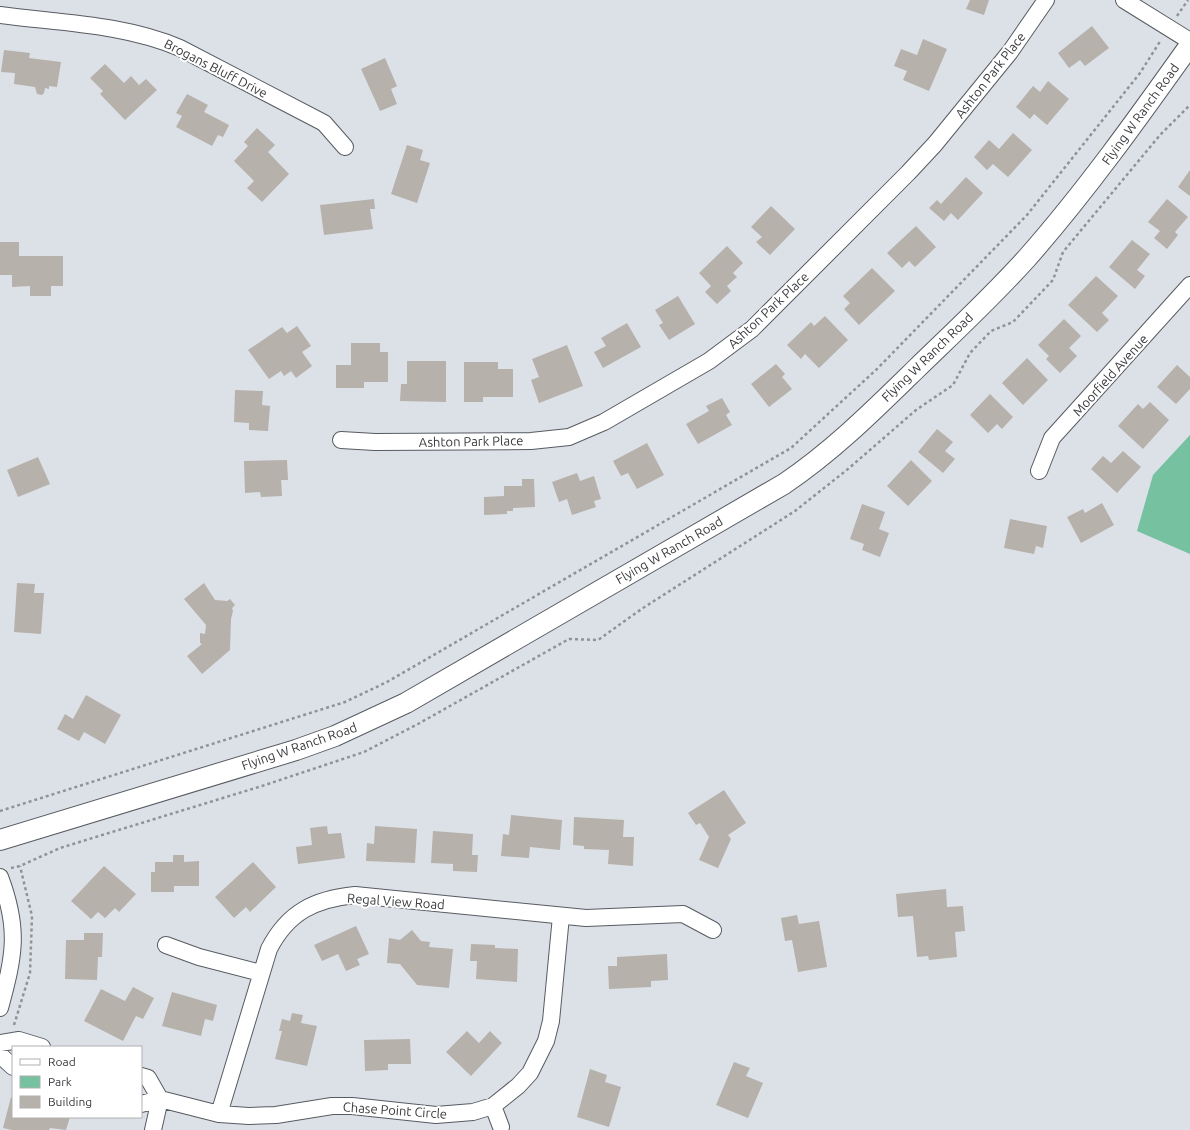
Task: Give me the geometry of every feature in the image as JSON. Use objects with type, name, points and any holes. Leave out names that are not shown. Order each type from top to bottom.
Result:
[{"type":"street","name":"Ashton Park Place","points":[[341,440],[375,442],[531,441],[569,437],[604,422],[709,361],[752,329],[908,173],[935,144],[1010,52],[1046,0]]},
{"type":"street","points":[[1124,0],[1190,41]]},
{"type":"street","name":"Brogans Bluff Drive","points":[[0,15],[128,31],[161,40],[180,48],[324,123],[345,148]]},
{"type":"street","name":"Flying W Ranch Road","points":[[0,840],[296,750],[362,725],[406,703],[784,484],[814,463],[854,429],[948,338],[1026,258],[1103,166],[1190,45]]},
{"type":"street","name":"Moorfield Avenue","points":[[1039,471],[1052,438],[1190,285]]},
{"type":"street","points":[[0,877],[11,914],[14,932],[14,949],[0,1008]]},
{"type":"street","name":"Regal View Road","points":[[219,1114],[261,974],[277,934],[287,922],[302,910],[335,897],[355,895],[586,918],[684,914],[713,930]]},
{"type":"street","name":"Chase Point Circle","points":[[142,1104],[160,1099],[219,1114],[249,1116],[276,1115],[321,1108],[352,1106],[436,1115],[473,1112],[493,1106],[518,1086],[530,1073],[546,1041],[551,1021],[561,916]]},
{"type":"street","points":[[166,944],[199,957],[261,974]]},
{"type":"street","points":[[0,1043],[19,1040],[39,1046]]},
{"type":"street","points":[[0,1055],[12,1066]]},
{"type":"street","points":[[142,1076],[148,1078],[160,1099],[153,1130]]},
{"type":"street","points":[[493,1106],[501,1127]]},
{"type":"path","points":[[0,811],[345,702],[394,678],[791,448],[877,369],[1027,215],[1140,73],[1188,0]]},
{"type":"green space","points":[[1190,435],[1190,554],[1137,531],[1153,475]]},
{"type":"building","points":[[970,0],[989,0],[984,15],[966,9]]},
{"type":"building","points":[[1092,26],[1109,48],[1085,66],[1080,60],[1069,68],[1058,53]]},
{"type":"building","points":[[923,39],[947,49],[929,91],[903,80],[907,71],[894,66],[901,49],[917,55]]},
{"type":"building","points":[[4,50],[30,53],[29,58],[61,62],[57,87],[49,86],[49,89],[45,88],[42,95],[37,94],[35,87],[14,84],[15,73],[1,72]]},
{"type":"building","points":[[385,58],[397,86],[391,89],[397,104],[380,111],[361,69]]},
{"type":"building","points":[[105,64],[124,83],[131,76],[139,85],[146,79],[157,90],[125,120],[100,94],[103,91],[90,78]]},
{"type":"building","points":[[1048,81],[1069,99],[1047,125],[1034,114],[1030,119],[1016,107],[1033,86],[1040,92]]},
{"type":"building","points":[[187,94],[208,105],[204,112],[229,125],[223,137],[218,135],[212,146],[176,127],[182,116],[176,113]]},
{"type":"building","points":[[257,128],[275,145],[268,152],[289,174],[262,202],[247,188],[254,181],[234,161],[248,146],[244,142]]},
{"type":"building","points":[[1013,133],[1032,150],[1008,177],[993,164],[987,170],[974,157],[989,140],[999,149]]},
{"type":"building","points":[[407,145],[423,150],[420,160],[430,163],[417,203],[391,194]]},
{"type":"building","points":[[1190,170],[1190,196],[1178,187]]},
{"type":"building","points":[[966,177],[983,193],[958,220],[951,213],[944,221],[929,208],[937,200],[941,204]]},
{"type":"building","points":[[374,199],[375,209],[370,209],[373,229],[324,235],[320,205]]},
{"type":"building","points":[[1167,199],[1188,217],[1175,232],[1178,235],[1167,249],[1154,238],[1160,231],[1148,222]]},
{"type":"building","points":[[771,206],[795,229],[770,255],[756,242],[762,237],[751,227]]},
{"type":"building","points":[[916,226],[936,247],[915,267],[909,261],[902,268],[887,253]]},
{"type":"building","points":[[1132,240],[1150,254],[1137,270],[1145,276],[1135,289],[1109,267]]},
{"type":"building","points":[[0,242],[19,242],[19,256],[63,256],[63,286],[51,286],[51,296],[30,296],[30,286],[12,287],[12,275],[0,275]]},
{"type":"building","points":[[727,246],[743,263],[733,273],[737,277],[727,286],[731,291],[717,304],[705,292],[711,286],[699,273]]},
{"type":"building","points":[[872,268],[895,291],[859,325],[844,309],[850,303],[843,296]]},
{"type":"building","points":[[1096,276],[1118,296],[1102,313],[1109,320],[1097,332],[1068,305]]},
{"type":"building","points":[[678,296],[695,324],[669,340],[659,325],[663,323],[655,310]]},
{"type":"building","points":[[825,316],[848,340],[819,368],[805,354],[801,359],[787,345],[811,322],[814,326]]},
{"type":"building","points":[[1064,319],[1081,336],[1069,348],[1077,356],[1060,373],[1046,359],[1049,356],[1038,345]]},
{"type":"building","points":[[627,323],[641,347],[603,368],[594,352],[606,346],[601,338]]},
{"type":"building","points":[[297,326],[311,346],[302,352],[312,366],[296,378],[291,371],[284,376],[281,371],[269,379],[248,350],[282,327],[287,333]]},
{"type":"building","points":[[351,343],[380,343],[380,352],[388,352],[388,382],[364,382],[364,388],[336,388],[336,365],[351,365]]},
{"type":"building","points":[[567,345],[583,386],[539,403],[531,380],[539,377],[532,359]]},
{"type":"building","points":[[1027,358],[1048,380],[1023,405],[1002,383]]},
{"type":"building","points":[[407,361],[446,361],[446,402],[400,401],[401,384],[407,384]]},
{"type":"building","points":[[464,362],[498,362],[498,369],[513,369],[513,397],[483,397],[483,402],[464,402]]},
{"type":"building","points":[[776,364],[785,374],[782,377],[792,389],[769,407],[751,384]]},
{"type":"building","points":[[1177,365],[1190,377],[1190,389],[1176,404],[1157,387]]},
{"type":"building","points":[[235,390],[263,391],[262,405],[270,406],[268,431],[249,430],[249,423],[234,422]]},
{"type":"building","points":[[990,394],[1013,417],[1002,429],[997,424],[988,433],[970,415]]},
{"type":"building","points":[[722,398],[730,412],[726,415],[732,425],[698,444],[686,424],[709,411],[706,406]]},
{"type":"building","points":[[1150,402],[1169,420],[1143,449],[1118,426],[1138,404],[1143,409]]},
{"type":"building","points":[[937,429],[953,442],[945,451],[955,459],[943,473],[918,452]]},
{"type":"building","points":[[647,443],[664,475],[637,489],[628,473],[621,476],[613,461]]},
{"type":"building","points":[[1123,451],[1141,467],[1117,493],[1091,469],[1103,456],[1111,463]]},
{"type":"building","points":[[38,457],[50,484],[18,497],[7,470]]},
{"type":"building","points":[[287,460],[288,480],[281,480],[282,496],[261,497],[260,492],[245,493],[244,461]]},
{"type":"building","points":[[911,460],[932,481],[908,506],[887,486]]},
{"type":"building","points":[[577,473],[580,481],[594,476],[601,499],[594,501],[596,507],[572,515],[567,499],[559,502],[552,482]]},
{"type":"building","points":[[522,479],[534,479],[535,507],[513,508],[513,511],[507,511],[507,514],[484,515],[484,497],[504,496],[504,486],[522,486]]},
{"type":"building","points":[[1102,503],[1114,525],[1081,543],[1067,517],[1083,509],[1085,513]]},
{"type":"building","points":[[862,504],[885,512],[879,529],[889,533],[880,557],[862,550],[864,544],[850,539]]},
{"type":"building","points":[[1010,519],[1047,526],[1043,548],[1036,546],[1034,554],[1004,548]]},
{"type":"building","points":[[17,583],[35,584],[34,593],[44,593],[41,634],[14,632]]},
{"type":"building","points":[[204,583],[215,600],[227,601],[230,599],[235,605],[232,608],[230,650],[202,674],[187,656],[202,644],[200,643],[200,633],[205,634],[206,625],[184,599]]},
{"type":"building","points":[[86,695],[121,715],[105,744],[84,732],[79,741],[57,729],[65,714],[73,719]]},
{"type":"building","points":[[724,790],[746,823],[728,835],[731,839],[718,868],[699,860],[709,837],[700,823],[696,825],[688,813]]},
{"type":"building","points":[[511,815],[562,820],[560,850],[530,847],[529,858],[501,856],[503,834],[509,835]]},
{"type":"building","points":[[574,817],[624,820],[623,837],[634,837],[633,866],[608,864],[609,850],[584,849],[584,846],[573,845]]},
{"type":"building","points":[[327,826],[328,834],[341,833],[345,858],[298,864],[296,847],[312,845],[310,828]]},
{"type":"building","points":[[375,826],[417,829],[415,863],[366,861],[367,843],[374,844]]},
{"type":"building","points":[[433,831],[473,834],[472,855],[478,855],[477,872],[453,871],[453,864],[431,863]]},
{"type":"building","points":[[173,855],[184,855],[184,862],[199,861],[199,886],[174,886],[174,892],[151,892],[151,872],[155,872],[155,862],[173,862]]},
{"type":"building","points":[[253,862],[276,887],[250,912],[246,907],[234,918],[215,897]]},
{"type":"building","points":[[104,866],[136,894],[119,912],[115,908],[105,918],[98,912],[91,919],[71,901]]},
{"type":"building","points":[[946,889],[947,907],[963,906],[965,931],[955,932],[957,957],[929,960],[928,956],[917,957],[913,916],[898,917],[896,894]]},
{"type":"building","points":[[797,915],[799,924],[819,921],[827,967],[798,972],[792,940],[785,941],[781,918]]},
{"type":"building","points":[[356,926],[369,954],[357,959],[360,965],[346,971],[338,954],[322,961],[314,945]]},
{"type":"building","points":[[412,930],[421,941],[430,942],[429,947],[453,949],[449,988],[417,985],[400,964],[387,963],[389,938],[400,940]]},
{"type":"building","points":[[84,933],[103,933],[102,957],[98,957],[97,980],[65,979],[66,940],[84,940]]},
{"type":"building","points":[[471,944],[495,945],[495,948],[518,949],[517,982],[476,979],[477,961],[470,961]]},
{"type":"building","points":[[667,954],[668,980],[651,981],[651,987],[609,989],[608,966],[617,966],[617,957]]},
{"type":"building","points":[[133,987],[154,998],[143,1019],[136,1016],[123,1041],[84,1021],[101,989],[125,1001]]},
{"type":"building","points":[[172,992],[217,1005],[213,1021],[205,1019],[201,1036],[162,1026]]},
{"type":"building","points":[[292,1013],[303,1015],[301,1023],[317,1026],[307,1066],[275,1059],[282,1031],[279,1031],[282,1019],[290,1021]]},
{"type":"building","points":[[467,1031],[479,1043],[490,1031],[502,1043],[471,1076],[446,1052]]},
{"type":"building","points":[[410,1039],[411,1064],[388,1064],[388,1070],[365,1071],[364,1040]]},
{"type":"building","points":[[734,1062],[750,1068],[746,1076],[763,1083],[748,1118],[716,1105]]},
{"type":"building","points":[[590,1069],[607,1075],[605,1082],[621,1087],[609,1127],[577,1117]]},
{"type":"building","points":[[11,1097],[12,1118],[70,1118],[66,1130],[50,1128],[49,1130],[12,1130],[3,1128]]}]
